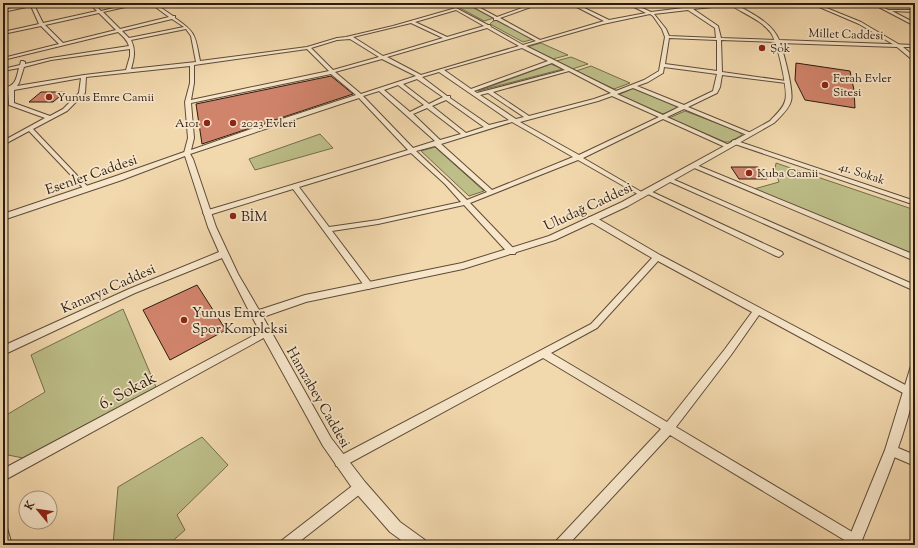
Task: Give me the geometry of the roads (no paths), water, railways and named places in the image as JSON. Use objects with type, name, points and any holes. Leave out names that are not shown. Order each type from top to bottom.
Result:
[{"type":"street","points":[[91,3],[128,39],[132,47],[132,56],[128,71]]},
{"type":"street","points":[[3,33],[140,3]]},
{"type":"street","points":[[152,3],[187,28],[193,36],[198,63]]},
{"type":"street","points":[[484,23],[540,3]]},
{"type":"street","points":[[571,3],[609,22]]},
{"type":"street","points":[[207,213],[488,127],[529,118],[596,100],[653,78],[660,72],[663,65],[663,54],[667,37],[664,29],[654,15],[628,3]]},
{"type":"street","points":[[326,230],[378,222],[465,204],[580,157],[715,92],[718,88],[719,73],[720,39],[717,27],[688,8],[676,3]]},
{"type":"street","points":[[187,153],[359,95],[540,41],[609,22],[649,13],[731,3]]},
{"type":"street","name":"Uludağ Caddesi","points":[[256,315],[305,299],[463,266],[512,252],[552,238],[646,193],[772,122],[786,106],[789,96],[777,41],[773,33],[731,3]]},
{"type":"street","points":[[846,3],[819,6],[860,23],[898,45],[915,60]]},
{"type":"street","points":[[873,3],[915,25]]},
{"type":"street","points":[[3,10],[32,4],[42,25],[63,45]]},
{"type":"street","points":[[3,90],[84,76],[192,64],[308,48],[412,22],[473,4],[540,41]]},
{"type":"street","name":"41. Sokak","points":[[456,9],[484,23],[522,46],[663,118],[731,144],[915,202]]},
{"type":"street","points":[[887,10],[915,11]]},
{"type":"street","points":[[3,60],[174,18]]},
{"type":"street","points":[[412,22],[448,39]]},
{"type":"street","points":[[188,102],[332,72],[489,26]]},
{"type":"street","points":[[128,39],[187,28]]},
{"type":"street","points":[[348,37],[419,76],[488,127]]},
{"type":"street","points":[[667,37],[777,41]]},
{"type":"street","name":"Millet Caddesi","points":[[777,41],[915,46]]},
{"type":"street","points":[[3,70],[52,59],[132,47]]},
{"type":"street","points":[[308,48],[332,72],[359,95],[412,151],[447,183],[465,204],[512,252]]},
{"type":"street","points":[[27,54],[17,83],[11,89],[11,104],[50,118]]},
{"type":"street","points":[[470,91],[552,61]]},
{"type":"street","points":[[187,153],[191,138],[188,102],[192,83],[192,64]]},
{"type":"street","points":[[663,65],[786,82]]},
{"type":"street","points":[[440,70],[514,121],[646,193],[779,254]]},
{"type":"street","points":[[476,95],[569,70]]},
{"type":"street","points":[[3,143],[64,110],[82,93],[84,76]]},
{"type":"street","points":[[399,83],[464,134]]},
{"type":"street","points":[[3,86],[11,89]]},
{"type":"street","points":[[633,86],[749,134]]},
{"type":"street","points":[[380,89],[409,114],[492,193]]},
{"type":"street","points":[[489,92],[529,118]]},
{"type":"street","points":[[409,114],[448,97]]},
{"type":"street","points":[[30,129],[87,189]]},
{"type":"street","name":"Esenler Caddesi","points":[[3,217],[187,153]]},
{"type":"street","name":"Hamzabey Caddesi","points":[[187,153],[190,158],[212,228],[226,253],[234,274],[326,442],[360,487],[395,526],[420,545]]},
{"type":"street","points":[[694,166],[915,258]]},
{"type":"street","points":[[670,180],[915,288]]},
{"type":"street","points":[[295,187],[369,286]]},
{"type":"street","points":[[592,219],[657,257],[908,391]]},
{"type":"street","name":"Kanarya Caddesi","points":[[3,351],[132,291],[226,253]]},
{"type":"street","points":[[340,462],[594,326],[657,257]]},
{"type":"street","points":[[560,545],[669,428],[728,352],[757,311]]},
{"type":"street","name":"6. Sokak","points":[[3,475],[266,333]]},
{"type":"street","points":[[543,353],[669,428],[854,543],[891,450],[915,369]]},
{"type":"street","points":[[891,450],[915,462]]},
{"type":"street","points":[[285,545],[360,487]]},
{"type":"street","points":[[3,532],[6,545]]},
{"type":"place","name":"Şok","points":[[762,48]]},
{"type":"place","name":"Ferah Evler Sitesi","points":[[825,85]]},
{"type":"place","name":"Yunus Emre Camii","points":[[49,97]]},
{"type":"place","name":"A101","points":[[207,123]]},
{"type":"place","name":"2023 Evleri","points":[[233,123]]},
{"type":"place","name":"Kuba Camii","points":[[749,173]]},
{"type":"place","name":"BİM","points":[[233,216]]},
{"type":"place","name":"Yunus Emre Spor Kompleksi","points":[[184,320]]}]
